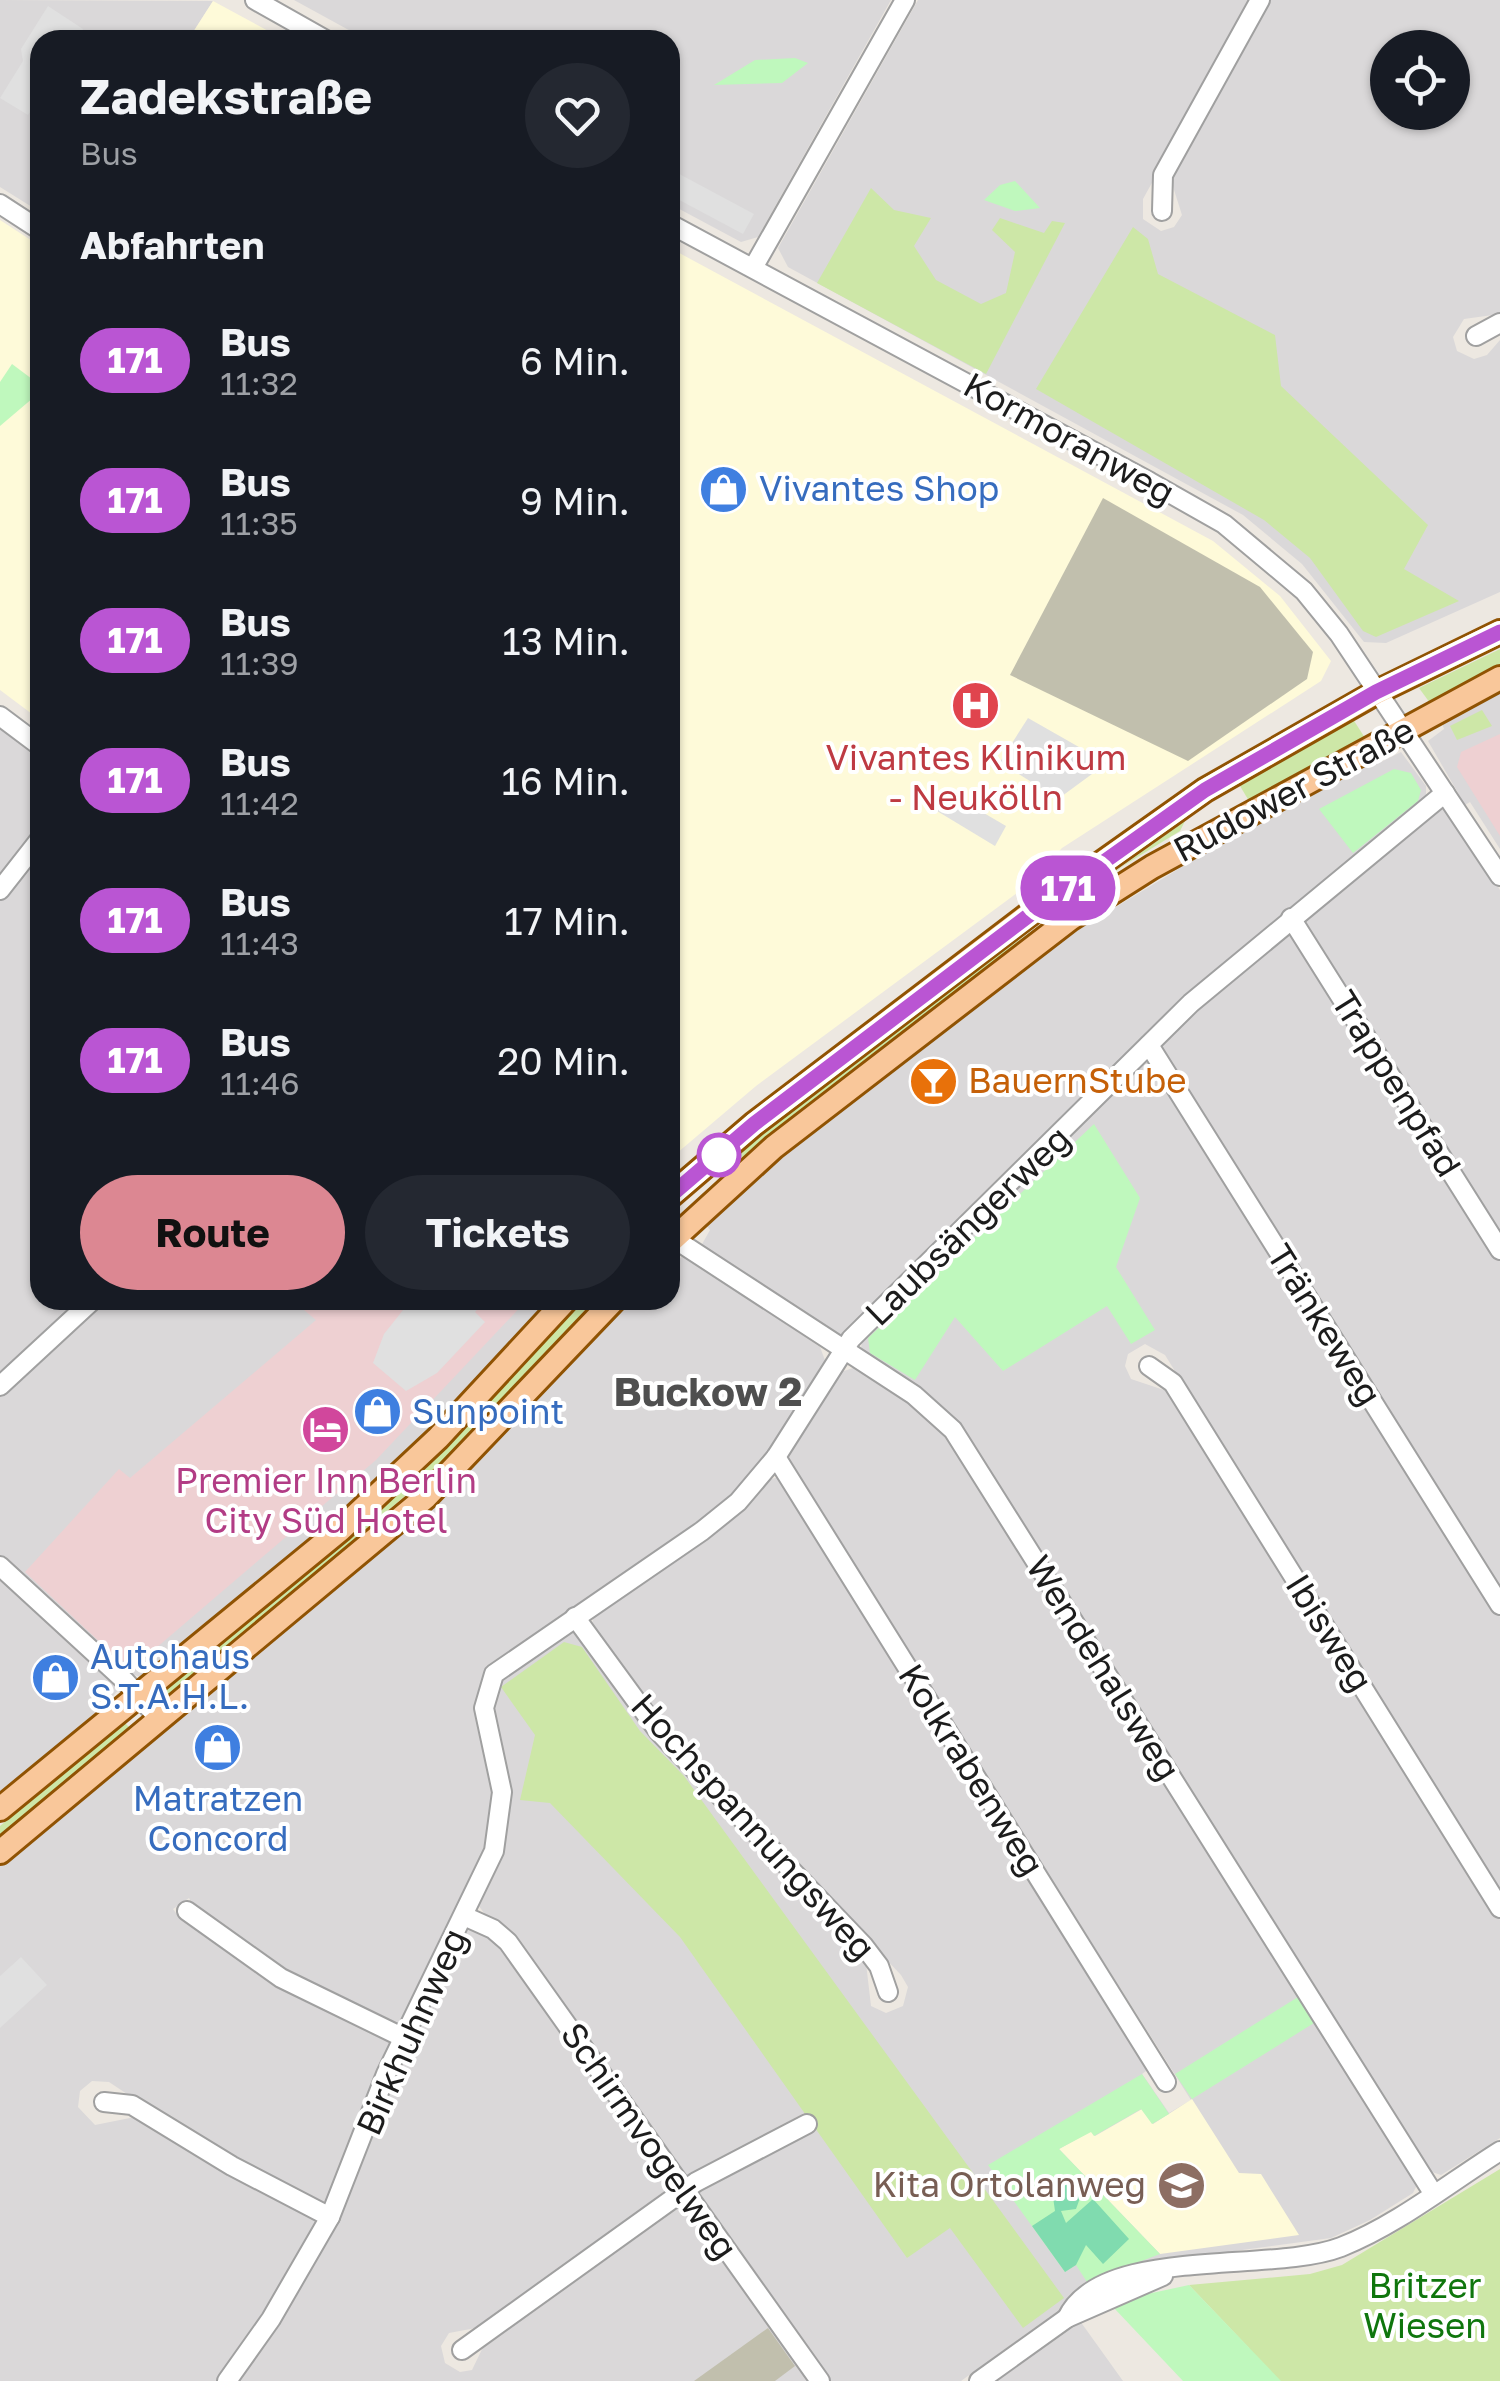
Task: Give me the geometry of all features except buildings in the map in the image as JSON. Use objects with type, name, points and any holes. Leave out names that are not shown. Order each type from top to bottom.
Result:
[{"type":"main road","name":"Rudower Straße","points":[[680,1187],[754,1124],[1032,913],[1205,790],[1376,692],[1500,632]]},
{"type":"main road","name":"Rudower Straße","points":[[680,1231],[774,1146],[1070,919],[1164,860],[1500,678]]},
{"type":"main road","points":[[0,1810],[340,1530],[438,1438],[557,1310]]},
{"type":"main road","points":[[0,1852],[426,1498],[605,1310]]},
{"type":"street","points":[[255,0],[308,30]]},
{"type":"street","points":[[754,268],[905,0]]},
{"type":"street","points":[[1162,211],[1163,175],[1260,0]]},
{"type":"street","points":[[0,204],[30,224]]},
{"type":"street","name":"Kormoranweg","points":[[680,229],[1224,524],[1304,591],[1339,634],[1500,876]]},
{"type":"street","points":[[1476,336],[1500,323]]},
{"type":"street","points":[[0,716],[30,738]]},
{"type":"street","name":"Laubsängerweg","points":[[506,1664],[702,1531],[738,1502],[776,1457],[841,1350],[1149,1045],[1291,918],[1445,793]]},
{"type":"street","points":[[0,890],[30,852]]},
{"type":"street","name":"Trappenpfad","points":[[1291,918],[1500,1250]]},
{"type":"street","name":"Tränkeweg","points":[[1149,1045],[1500,1605]]},
{"type":"street","name":"Wendehalsweg","points":[[680,1245],[914,1395],[953,1430],[1433,2194]]},
{"type":"street","points":[[0,1386],[82,1310]]},
{"type":"street","name":"Ibisweg","points":[[1149,1366],[1173,1384],[1500,1908]]},
{"type":"street","name":"Kolkrabenweg","points":[[776,1457],[1166,2082]]},
{"type":"street","points":[[0,1566],[138,1694],[160,1720]]},
{"type":"street","name":"Hochspannungsweg","points":[[575,1617],[659,1732],[863,1944],[879,1966],[888,1992]]},
{"type":"street","name":"Birkhuhnweg","points":[[227,2381],[271,2320],[330,2217],[404,2038],[499,1836],[502,1792],[484,1708],[488,1684],[506,1664]]},
{"type":"street","points":[[187,1911],[281,1978],[404,2038]]},
{"type":"street","name":"Schirmvogelweg","points":[[464,1916],[493,1928],[508,1942],[820,2381]]},
{"type":"street","points":[[104,2102],[132,2105],[232,2166],[330,2217]]},
{"type":"street","points":[[462,2350],[684,2190],[808,2124]]},
{"type":"street","points":[[979,2381],[1067,2318],[1081,2315],[1173,2270],[1330,2250],[1369,2233],[1500,2152]]},
{"type":"shaded area","points":[[0,0],[213,1],[194,30],[30,30],[30,206],[0,187]]},
{"type":"shaded area","points":[[294,0],[891,0],[758,237],[741,242],[680,209],[680,30],[349,30]]},
{"type":"shaded area","points":[[918,0],[1253,0],[1143,199],[1143,219],[1161,231],[1174,227],[1182,215],[1170,177],[1267,0],[1500,0],[1500,314],[1464,319],[1453,337],[1457,351],[1474,359],[1487,355],[1500,340],[1500,592],[1386,643],[1364,642],[1302,564],[1243,515],[788,267],[778,248]]},
{"type":"shaded area","points":[[213,1],[267,30],[194,30]]},
{"type":"shaded area","points":[[48,6],[83,29],[82,30],[33,30]]},
{"type":"shaded area","points":[[30,35],[28,115],[0,98],[23,61],[21,49]]},
{"type":"shaded area","points":[[680,174],[754,214],[743,234],[680,200]]},
{"type":"shaded area","points":[[0,220],[30,240],[30,712],[0,690]]},
{"type":"shaded area","name":"Vivantes Klinikum - Neukölln","points":[[680,253],[1213,541],[1280,596],[1331,661],[1321,681],[1062,848],[1025,887],[756,1086],[680,1151]]},
{"type":"shaded area","points":[[1103,498],[1260,587],[1313,652],[1307,679],[1188,761],[1010,675]]},
{"type":"shaded area","points":[[1500,692],[1500,849],[1470,802],[1465,805],[1428,741],[1444,729],[1442,723]]},
{"type":"shaded area","points":[[1028,718],[1107,763],[1058,799],[1000,762]]},
{"type":"shaded area","points":[[0,729],[30,752],[30,840],[0,878]]},
{"type":"shaded area","points":[[1500,734],[1500,836],[1457,767],[1461,752]]},
{"type":"shaded area","points":[[1401,752],[1426,786],[1426,798],[1206,980],[840,1336],[701,1246],[710,1230],[706,1225],[779,1160],[1058,942],[1248,827],[1378,757],[1381,762]]},
{"type":"shaded area","points":[[948,792],[1006,826],[995,846],[937,811]]},
{"type":"shaded area","points":[[1439,808],[1451,812],[1500,890],[1500,1236],[1305,920]]},
{"type":"shaded area","points":[[30,861],[30,1310],[71,1310],[0,1377],[0,899]]},
{"type":"shaded area","points":[[1289,933],[1298,938],[1500,1261],[1500,1592],[1162,1050],[1162,1043],[1183,1020]]},
{"type":"shaded area","points":[[1147,1062],[1156,1066],[1500,1617],[1500,1894],[1165,1355],[1145,1344],[1128,1354],[1125,1366],[1131,1379],[1167,1391],[1177,1400],[1500,1920],[1500,2138],[1441,2175],[1426,2170],[969,1436],[931,1396],[861,1350],[862,1339]]},
{"type":"shaded area","points":[[684,1255],[820,1347],[826,1363],[771,1452],[722,1505],[485,1676],[477,1705],[495,1798],[488,1844],[399,2030],[317,1992],[198,1914],[189,1898],[173,1909],[181,1920],[191,1921],[394,2038],[329,2200],[318,2203],[157,2114],[109,2082],[92,2081],[80,2091],[78,2107],[95,2125],[135,2117],[314,2219],[316,2226],[284,2281],[218,2381],[0,2381],[0,1866],[414,1524],[619,1310],[680,1310],[680,1258]]},
{"type":"shaded area","points":[[91,1310],[541,1310],[432,1430],[333,1525],[141,1677],[127,1673],[0,1556],[0,1395]]},
{"type":"shaded area","points":[[304,1310],[518,1310],[376,1460],[142,1660],[120,1661],[25,1572],[119,1469],[130,1478],[316,1320]]},
{"type":"shaded area","points":[[403,1310],[477,1310],[485,1322],[437,1373],[406,1391],[373,1363],[384,1334]]},
{"type":"shaded area","points":[[856,1367],[941,1422],[1417,2185],[1413,2193],[1370,2220],[1331,2238],[1160,2261],[1087,2290],[961,2381],[828,2381],[698,2197],[702,2187],[799,2135],[801,2138],[816,2131],[804,2113],[692,2176],[683,2175],[478,1905],[502,1852],[508,1822],[507,1768],[492,1712],[499,1679],[568,1632],[575,1632],[856,1949],[866,1963],[871,2006],[886,2013],[903,2006],[908,1987],[901,1975],[661,1722],[591,1626],[595,1613],[766,1481],[778,1477],[1150,2068],[1142,2074],[1169,2113],[1191,2100],[789,1463],[787,1455],[838,1373]]},
{"type":"shaded area","points":[[0,1573],[119,1689],[109,1701],[111,1705],[0,1797]]},
{"type":"shaded area","points":[[471,1928],[496,1940],[670,2187],[481,2327],[449,2333],[441,2346],[445,2363],[460,2372],[472,2370],[485,2343],[679,2205],[688,2207],[813,2381],[235,2381],[346,2199],[392,2079],[462,1935]]},
{"type":"shaded area","points":[[21,1957],[47,1985],[0,2028],[0,1976]]},
{"type":"shaded area","name":"Kita Ortolanweg","points":[[1192,2099],[1239,2173],[1261,2174],[1299,2235],[1160,2254],[1059,2149],[1091,2131],[1095,2136],[1142,2109],[1153,2124]]},
{"type":"shaded area","points":[[1080,2321],[1123,2381],[997,2381]]},
{"type":"shaded area","points":[[768,2328],[795,2366],[775,2381],[694,2381]]},
{"type":"green space","points":[[795,58],[808,63],[782,83],[714,85],[755,60]]},
{"type":"green space","points":[[1015,181],[1040,208],[1015,211],[984,200],[1000,185]]},
{"type":"green space","points":[[871,188],[894,210],[931,218],[914,246],[936,280],[981,304],[1006,293],[1015,252],[992,230],[1000,218],[1044,233],[1052,221],[1065,223],[986,374],[817,283]]},
{"type":"green space","points":[[1133,227],[1148,239],[1158,274],[1275,335],[1281,386],[1428,525],[1404,569],[1459,601],[1376,637],[1363,631],[1310,558],[1264,520],[1036,389]]},
{"type":"green space","points":[[12,364],[30,378],[30,400],[0,426],[0,382]]},
{"type":"green space","points":[[1500,649],[1500,666],[1430,703],[1419,688]]},
{"type":"green space","points":[[1482,710],[1492,726],[1457,740],[1450,726]]},
{"type":"green space","points":[[1351,716],[1365,738],[1249,801],[1240,786]]},
{"type":"green space","points":[[1394,769],[1411,773],[1421,790],[1418,801],[1353,853],[1319,809]]},
{"type":"green space","points":[[1185,821],[1180,831],[1123,866],[723,1180],[717,1176],[754,1141],[948,991]]},
{"type":"green space","points":[[1094,1124],[1140,1198],[1116,1267],[1155,1330],[1131,1344],[1107,1306],[1003,1371],[955,1317],[915,1380],[870,1353],[868,1338]]},
{"type":"green space","points":[[573,1310],[585,1310],[427,1477],[170,1697],[161,1699],[161,1693],[422,1471]]},
{"type":"green space","points":[[564,1642],[582,1647],[640,1731],[684,1776],[1064,2298],[1023,2328],[950,2228],[907,2258],[680,1937],[550,1803],[520,1800],[535,1735],[501,1687]]},
{"type":"green space","points":[[125,1723],[132,1730],[0,1836],[0,1826]]},
{"type":"green space","points":[[1298,1997],[1314,2023],[1192,2099],[1175,2074]]},
{"type":"green space","points":[[1142,2074],[1169,2114],[1152,2124],[1141,2109],[1094,2136],[1091,2132],[1059,2149],[1160,2254],[1087,2282],[1076,2265],[1065,2272],[988,2165]]},
{"type":"green space","name":"Britzer Wiesen","points":[[1500,2169],[1500,2381],[1199,2381],[1249,2348],[1189,2285],[1310,2274],[1342,2265]]},
{"type":"green space","points":[[1068,2180],[1083,2190],[1076,2209],[1061,2211],[1066,2223],[1093,2199],[1129,2239],[1103,2264],[1086,2245],[1076,2265],[1065,2272],[1032,2226],[1055,2211],[1052,2190]]},
{"type":"green space","points":[[1189,2285],[1281,2381],[1183,2381],[1114,2308],[1138,2296]]},
{"type":"bus line","name":"171","points":[[680,1187],[754,1124],[1032,913],[1205,790],[1376,692],[1500,632]]},
{"type":"place","name":"Vivantes Shop","points":[[724,489]]},
{"type":"place","name":"Vivantes Klinikum - Neukölln","points":[[976,706]]},
{"type":"place","name":"BauernStube","points":[[933,1081]]},
{"type":"place","name":"Sunpoint","points":[[377,1412]]},
{"type":"place","name":"Premier Inn Berlin City Süd Hotel","points":[[326,1429]]},
{"type":"place","name":"Autohaus S.T.A.H.L.","points":[[55,1677]]},
{"type":"place","name":"Matratzen Concord","points":[[218,1747]]},
{"type":"place","name":"Kita Ortolanweg","points":[[1181,2185]]},
{"type":"district","name":"Buckow 2","points":[[708,1392]]}]
